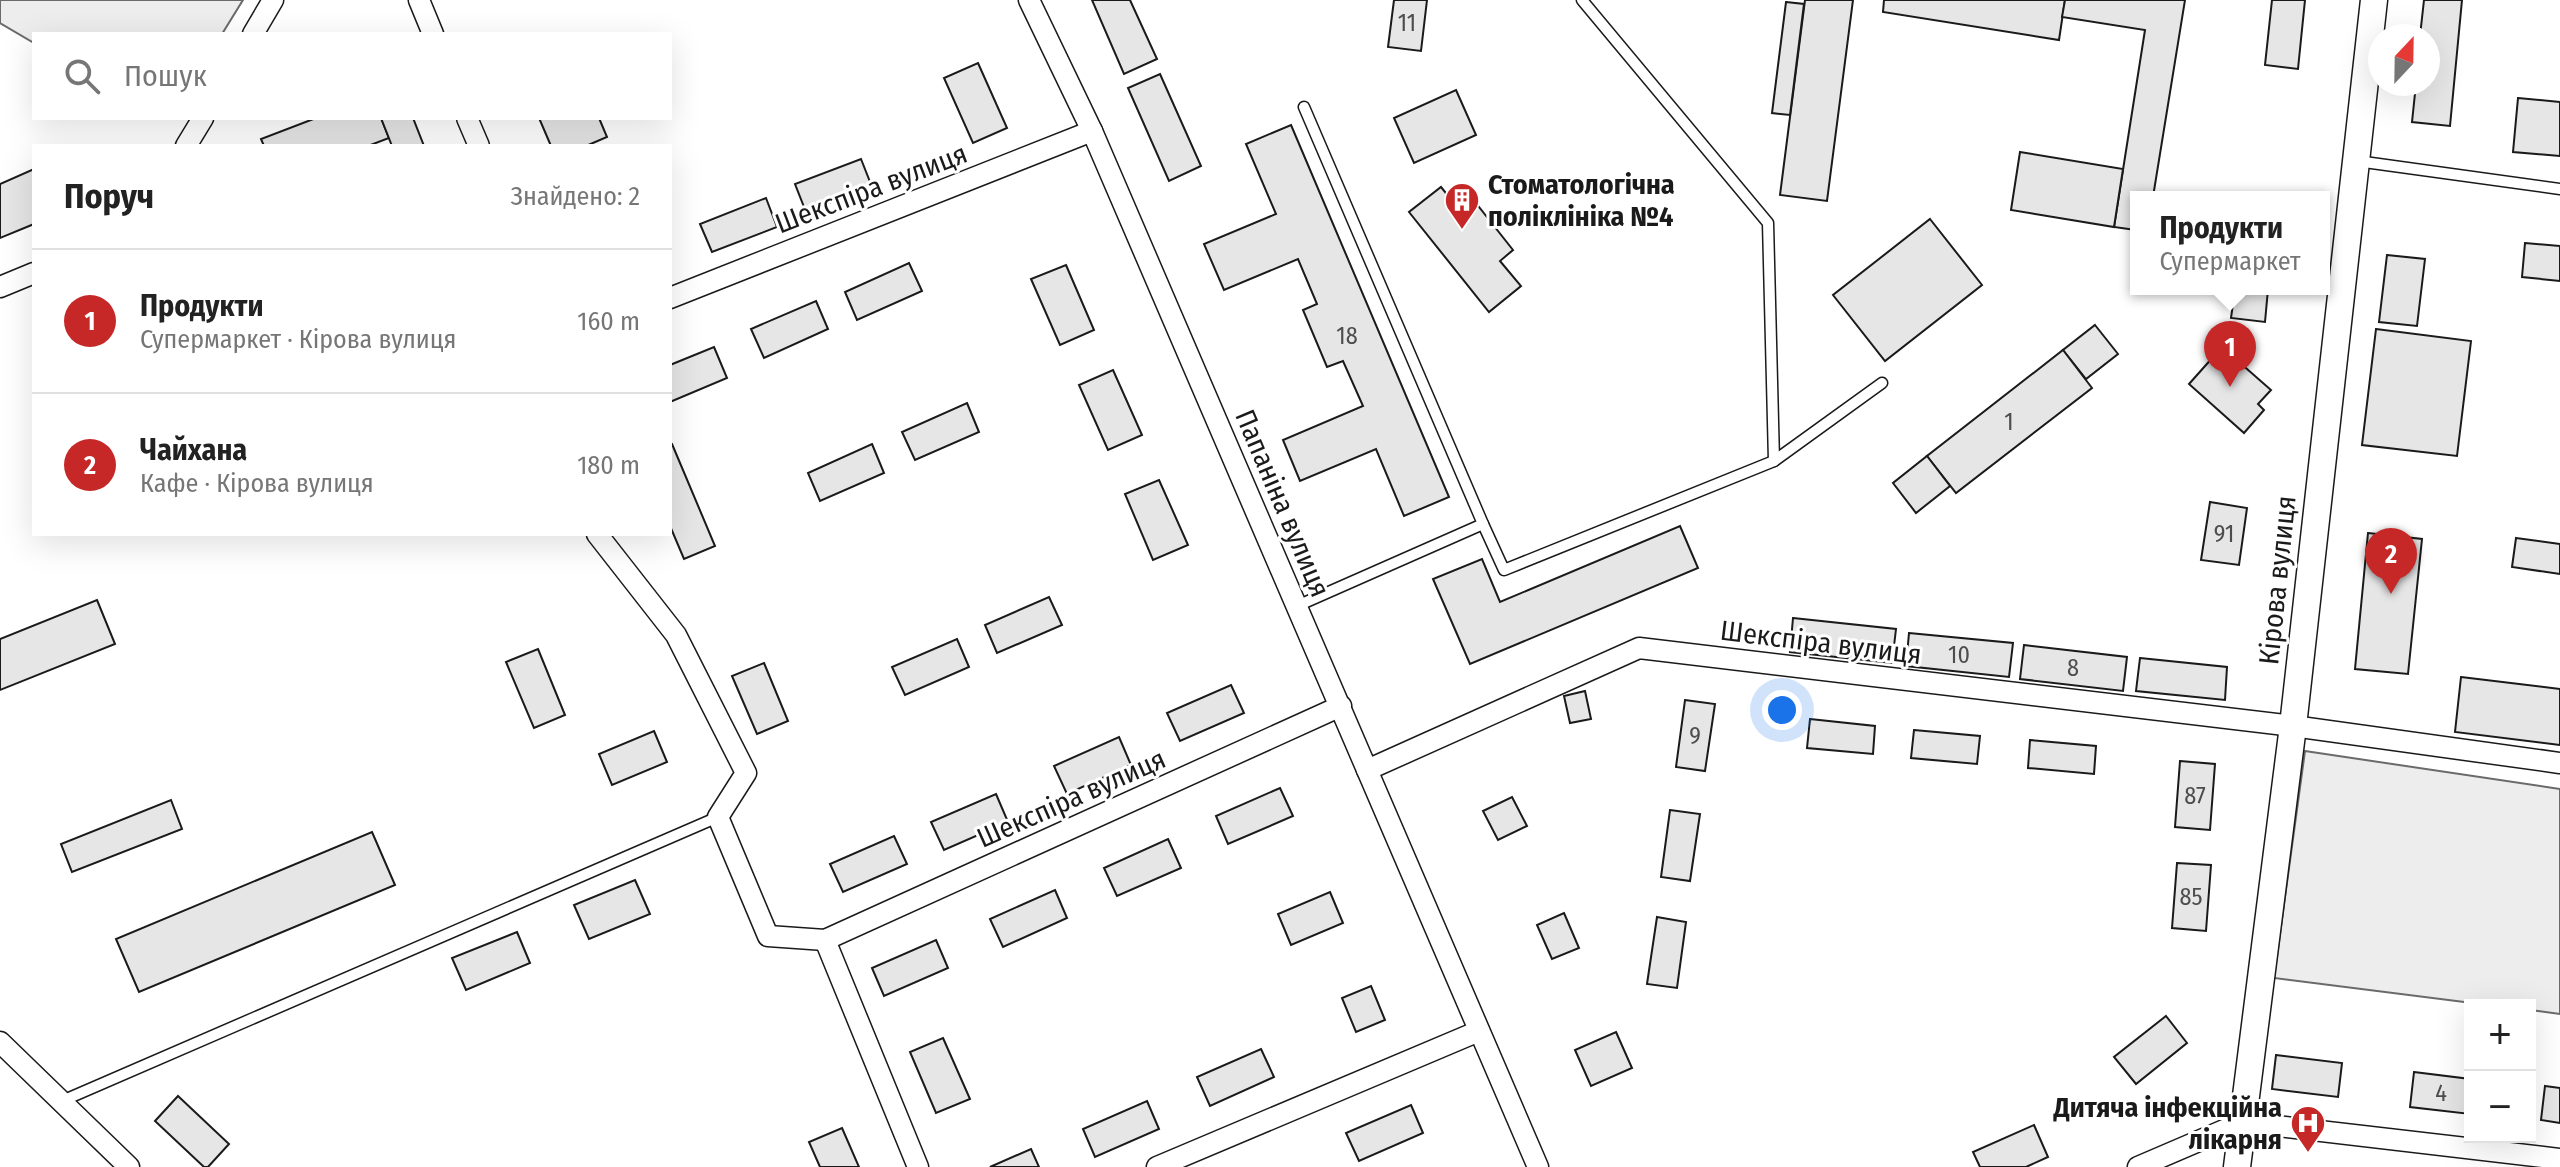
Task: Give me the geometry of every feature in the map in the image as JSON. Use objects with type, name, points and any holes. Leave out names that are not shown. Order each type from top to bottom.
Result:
[{"type":"street","points":[[254,32],[273,0]]},
{"type":"street","points":[[419,0],[432,32]]},
{"type":"street","name":"Папаніна вулиця","points":[[1029,0],[1092,131],[1538,1167]]},
{"type":"street","name":"Кірова вулиця","points":[[2237,1167],[2293,726],[2374,0]]},
{"type":"street","points":[[187,144],[202,120]]},
{"type":"street","points":[[468,120],[478,144]]},
{"type":"street","name":"Шекспіра вулиця","points":[[672,297],[1092,131]]},
{"type":"street","points":[[0,287],[32,274]]},
{"type":"street","points":[[599,536],[676,635],[746,773],[718,817],[768,936],[825,940],[918,1167]]},
{"type":"street","name":"Шекспіра вулиця","points":[[1367,770],[1639,648],[2293,726],[2560,763]]},
{"type":"street","name":"Шекспіра вулиця","points":[[825,940],[1341,706]]},
{"type":"street","points":[[1157,1167],[1479,1031]]},
{"type":"street","points":[[3,1047],[129,1167]]},
{"type":"street","points":[[2138,1167],[2243,1122],[2502,1160],[2560,1159]]},
{"type":"lane","points":[[1582,0],[1768,223],[1774,461]]},
{"type":"lane","points":[[1304,107],[1504,570],[1774,461],[1882,383]]},
{"type":"lane","points":[[2355,161],[2560,189]]},
{"type":"lane","points":[[1297,606],[1483,524]]},
{"type":"lane","points":[[62,1101],[718,817]]},
{"type":"shaded area","points":[[0,0],[243,0],[223,32],[32,32],[32,42],[0,23]]},
{"type":"shaded area","points":[[2305,751],[2560,789],[2560,1014],[2536,1011],[2536,999],[2464,999],[2464,1002],[2274,978]]},
{"type":"building","points":[[1092,0],[1130,0],[1157,59],[1124,74]]},
{"type":"building","points":[[1394,0],[1427,0],[1421,51],[1388,47]]},
{"type":"building","points":[[1805,0],[1853,0],[1827,201],[1780,195]]},
{"type":"building","points":[[1884,0],[2065,0],[2059,40],[1883,12]]},
{"type":"building","points":[[2065,0],[2185,0],[2154,191],[2130,191],[2130,229],[2114,227],[2145,30],[2062,17]]},
{"type":"building","points":[[2272,0],[2305,0],[2298,69],[2265,65]]},
{"type":"building","points":[[2424,0],[2462,0],[2450,126],[2412,122],[2415,96],[2440,96],[2440,24],[2421,24]]},
{"type":"building","points":[[1786,2],[1804,4],[1790,115],[1772,113]]},
{"type":"building","points":[[978,63],[1007,128],[973,143],[944,78]]},
{"type":"building","points":[[1160,74],[1201,166],[1169,181],[1128,88]]},
{"type":"building","points":[[1456,90],[1476,135],[1414,163],[1394,118]]},
{"type":"building","points":[[2518,98],[2560,102],[2560,156],[2513,152]]},
{"type":"building","points":[[311,120],[382,120],[389,138],[373,144],[263,144],[261,139]]},
{"type":"building","points":[[382,120],[414,120],[423,144],[391,144]]},
{"type":"building","points":[[540,120],[600,120],[607,137],[591,144],[550,144]]},
{"type":"building","points":[[1291,125],[1449,497],[1404,516],[1376,449],[1300,481],[1283,440],[1363,406],[1343,361],[1327,367],[1303,310],[1317,304],[1298,259],[1224,290],[1204,244],[1276,214],[1246,144]]},
{"type":"building","points":[[2020,152],[2123,169],[2114,227],[2011,210]]},
{"type":"building","points":[[861,159],[872,187],[806,212],[795,184]]},
{"type":"building","points":[[32,170],[32,225],[0,238],[0,184]]},
{"type":"building","name":"Стоматологічна поліклініка №4","points":[[1441,187],[1462,213],[1475,202],[1513,250],[1500,261],[1521,286],[1489,312],[1409,212]]},
{"type":"building","points":[[766,198],[777,227],[712,252],[700,224]]},
{"type":"building","points":[[1930,219],[1982,285],[1885,361],[1833,295]]},
{"type":"building","points":[[2525,243],[2560,246],[2560,281],[2522,277]]},
{"type":"building","points":[[2387,255],[2425,259],[2417,326],[2379,322]]},
{"type":"building","points":[[909,263],[922,291],[857,320],[845,292]]},
{"type":"building","points":[[1066,265],[1094,330],[1060,345],[1031,279]]},
{"type":"building","points":[[2234,295],[2267,295],[2265,322],[2231,318]]},
{"type":"building","points":[[816,301],[828,329],[764,358],[751,329]]},
{"type":"building","points":[[2095,325],[2118,354],[2086,379],[2063,350]]},
{"type":"building","points":[[2376,329],[2471,341],[2457,456],[2362,445]]},
{"type":"building","points":[[714,347],[727,378],[672,401],[672,364]]},
{"type":"building","points":[[2222,347],[2271,390],[2258,404],[2264,410],[2244,433],[2189,384]]},
{"type":"building","points":[[2063,350],[2092,388],[1956,493],[1927,456]]},
{"type":"building","points":[[1113,370],[1142,435],[1108,450],[1079,385]]},
{"type":"building","points":[[967,403],[979,432],[915,460],[902,432]]},
{"type":"building","points":[[672,444],[715,546],[684,559],[672,531]]},
{"type":"building","points":[[872,444],[884,473],[820,501],[808,473]]},
{"type":"building","points":[[1927,456],[1950,486],[1916,513],[1893,483]]},
{"type":"building","points":[[1159,480],[1188,545],[1153,560],[1125,494]]},
{"type":"building","points":[[2210,502],[2247,508],[2239,565],[2201,560]]},
{"type":"building","points":[[1680,526],[1698,568],[1470,664],[1433,579],[1482,559],[1500,602]]},
{"type":"building","points":[[2368,533],[2422,539],[2408,674],[2355,669]]},
{"type":"building","points":[[2516,538],[2560,544],[2560,574],[2512,567]]},
{"type":"building","points":[[1049,597],[1062,625],[997,653],[985,625]]},
{"type":"building","points":[[97,600],[115,644],[0,690],[0,639]]},
{"type":"building","points":[[1793,618],[1896,629],[1892,663],[1790,652]]},
{"type":"building","points":[[1909,633],[2013,643],[2009,677],[1906,666]]},
{"type":"building","points":[[957,639],[969,667],[905,695],[892,667]]},
{"type":"building","points":[[2024,645],[2127,657],[2123,691],[2020,679]]},
{"type":"building","points":[[538,649],[565,715],[534,728],[506,662]]},
{"type":"building","points":[[2140,658],[2227,667],[2225,700],[2136,691]]},
{"type":"building","points":[[764,663],[788,721],[757,734],[732,676]]},
{"type":"building","points":[[2461,677],[2560,689],[2560,745],[2455,732]]},
{"type":"building","points":[[1231,685],[1244,713],[1180,741],[1167,713]]},
{"type":"building","points":[[1585,691],[1591,719],[1570,723],[1564,696]]},
{"type":"building","points":[[1685,700],[1715,704],[1705,771],[1676,767]]},
{"type":"building","points":[[1810,719],[1875,726],[1873,754],[1807,748]]},
{"type":"building","points":[[1914,730],[1980,736],[1977,764],[1911,758]]},
{"type":"building","points":[[654,731],[667,762],[612,785],[599,754]]},
{"type":"building","points":[[1119,737],[1131,765],[1067,794],[1054,766]]},
{"type":"building","points":[[2030,740],[2096,746],[2094,774],[2028,768]]},
{"type":"building","points":[[2180,761],[2215,764],[2210,830],[2175,827]]},
{"type":"building","points":[[1280,788],[1293,816],[1228,844],[1216,816]]},
{"type":"building","points":[[996,794],[1008,822],[944,850],[931,822]]},
{"type":"building","points":[[1512,797],[1527,826],[1498,840],[1483,811]]},
{"type":"building","points":[[171,800],[182,829],[72,872],[61,844]]},
{"type":"building","points":[[1670,810],[1700,814],[1690,881],[1661,877]]},
{"type":"building","points":[[372,832],[395,885],[139,992],[116,939]]},
{"type":"building","points":[[894,836],[907,864],[843,892],[830,864]]},
{"type":"building","points":[[1168,839],[1181,868],[1117,896],[1104,868]]},
{"type":"building","points":[[2177,863],[2211,865],[2206,931],[2172,928]]},
{"type":"building","points":[[635,880],[650,914],[589,939],[574,905]]},
{"type":"building","points":[[1055,890],[1067,918],[1003,947],[990,919]]},
{"type":"building","points":[[1330,892],[1343,923],[1291,945],[1278,914]]},
{"type":"building","points":[[1564,913],[1579,948],[1552,959],[1537,925]]},
{"type":"building","points":[[1657,917],[1686,922],[1677,988],[1647,984]]},
{"type":"building","points":[[517,932],[530,963],[466,990],[452,958]]},
{"type":"building","points":[[936,940],[948,968],[884,996],[872,968]]},
{"type":"building","points":[[1371,986],[1385,1020],[1356,1032],[1342,998]]},
{"type":"building","points":[[2166,1016],[2187,1043],[2136,1084],[2114,1057]]},
{"type":"building","points":[[1616,1032],[1632,1068],[1591,1086],[1575,1050]]},
{"type":"building","points":[[943,1038],[970,1099],[936,1113],[910,1052]]},
{"type":"building","points":[[1261,1049],[1274,1077],[1210,1106],[1197,1077]]},
{"type":"building","points":[[2276,1055],[2342,1063],[2338,1097],[2272,1089]]},
{"type":"building","points":[[2414,1072],[2464,1078],[2464,1113],[2410,1107]]},
{"type":"building","points":[[2545,1086],[2560,1088],[2560,1123],[2541,1120]]},
{"type":"building","points":[[178,1096],[229,1144],[208,1167],[204,1167],[155,1121]]},
{"type":"building","points":[[1147,1101],[1159,1129],[1095,1157],[1083,1129]]},
{"type":"building","points":[[1411,1105],[1423,1133],[1359,1161],[1346,1133]]},
{"type":"building","points":[[2034,1125],[2048,1157],[2026,1167],[1980,1167],[1973,1152]]},
{"type":"building","points":[[842,1128],[859,1167],[820,1167],[809,1142]]},
{"type":"building","points":[[1031,1149],[1039,1167],[990,1167]]},
{"type":"place","name":"Стоматологічна поліклініка №4","points":[[1462,231]]},
{"type":"place","name":"Продукти","points":[[2230,387]]},
{"type":"place","name":"Чайхана","points":[[2391,594]]},
{"type":"place","name":"Дитяча інфекційна лікарня","points":[[2308,1154]]}]
